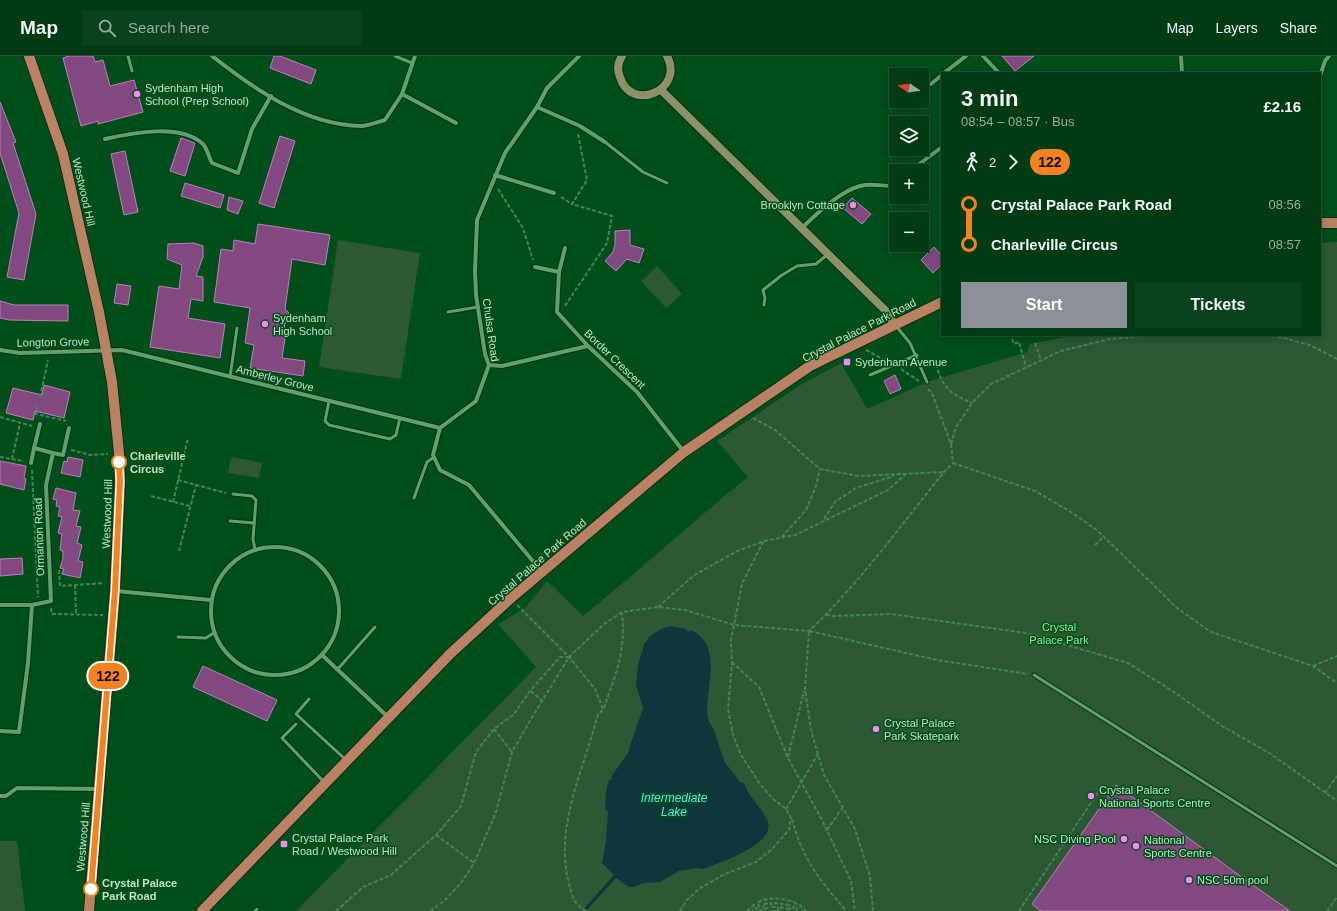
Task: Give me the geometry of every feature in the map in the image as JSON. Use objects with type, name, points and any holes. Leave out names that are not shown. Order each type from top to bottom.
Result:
[{"type":"main road","name":"Westwood Hill","points":[[30,56],[63,154],[99,312],[112,382],[119,453],[120,482],[115,587],[89,911]]},
{"type":"main road","points":[[1321,223],[1337,223]]},
{"type":"main road","name":"Crystal Palace Park Road","points":[[202,911],[450,654],[510,599],[684,452],[810,366],[941,302]]},
{"type":"street","points":[[212,56],[249,84],[271,96],[330,123],[363,126],[385,120],[402,94],[415,56]]},
{"type":"street","name":"Chulsa Road","points":[[440,428],[476,401],[489,365],[485,354],[478,307],[475,271],[477,220],[505,153],[537,107],[548,88],[579,56]]},
{"type":"street","points":[[622,56],[618,66],[618,72],[624,85],[629,90],[641,95],[648,95],[661,90],[666,84],[670,71],[667,56]]},
{"type":"street","points":[[945,72],[966,56]]},
{"type":"street","points":[[983,56],[998,72]]},
{"type":"street","points":[[1181,56],[1182,72]]},
{"type":"street","points":[[1321,73],[1325,61],[1329,56]]},
{"type":"street","points":[[931,84],[941,76]]},
{"type":"street","points":[[661,90],[885,310],[894,325]]},
{"type":"street","points":[[402,94],[456,123]]},
{"type":"street","points":[[105,139],[129,133],[160,130],[190,136],[204,144],[212,163],[238,173],[252,129],[271,96]]},
{"type":"street","points":[[537,107],[580,126],[605,142]]},
{"type":"street","points":[[919,164],[941,148]]},
{"type":"street","points":[[495,175],[554,193]]},
{"type":"street","points":[[801,228],[841,195],[864,185],[889,186]]},
{"type":"street","points":[[560,315],[557,312],[559,272],[565,248]]},
{"type":"street","points":[[535,267],[559,272]]},
{"type":"street","name":"Border Crescent","points":[[560,315],[588,346],[637,392],[684,452]]},
{"type":"street","points":[[489,365],[502,366],[588,346]]},
{"type":"street","name":"Longton Grove","points":[[0,350],[20,353],[106,350]]},
{"type":"street","name":"Amberley Grove","points":[[106,350],[122,350],[440,428]]},
{"type":"street","points":[[31,463],[40,426]]},
{"type":"street","points":[[34,448],[63,455],[69,428]]},
{"type":"street","points":[[440,428],[433,455],[440,470],[469,485],[542,572]]},
{"type":"street","name":"Ormanton Road","points":[[51,601],[46,485],[53,453]]},
{"type":"street","points":[[277,546],[291,547],[309,555],[328,573],[336,587],[340,602],[338,628],[332,643],[322,656],[304,669],[291,674],[268,675],[252,671],[238,664],[226,652],[215,632],[211,615],[211,600],[218,580],[232,562],[254,550],[277,546]]},
{"type":"street","points":[[115,587],[211,600]]},
{"type":"street","points":[[0,605],[32,605],[51,601]]},
{"type":"street","points":[[0,732],[19,732],[28,663],[32,605]]},
{"type":"street","points":[[322,656],[388,717]]},
{"type":"street","points":[[0,796],[6,796],[17,788],[99,789]]},
{"type":"lane","points":[[128,56],[132,71]]},
{"type":"lane","points":[[395,56],[412,63]]},
{"type":"lane","points":[[605,142],[643,172],[667,183]]},
{"type":"lane","points":[[764,305],[765,298],[763,290],[782,275],[797,266],[816,264],[828,254]]},
{"type":"lane","points":[[448,312],[478,307]]},
{"type":"lane","points":[[894,325],[910,343],[917,355],[927,382]]},
{"type":"lane","points":[[230,377],[237,328]]},
{"type":"lane","points":[[870,375],[917,355]]},
{"type":"lane","points":[[329,401],[325,421],[329,425],[390,439],[396,435],[400,418]]},
{"type":"lane","points":[[414,498],[427,462],[434,457]]},
{"type":"lane","points":[[233,494],[252,496],[256,500],[254,550]]},
{"type":"lane","points":[[230,521],[254,523]]},
{"type":"lane","points":[[337,670],[375,627]]},
{"type":"lane","points":[[178,637],[206,638],[215,632]]},
{"type":"lane","points":[[1034,675],[1337,866]]},
{"type":"lane","points":[[309,699],[296,714],[347,761]]},
{"type":"lane","points":[[296,724],[282,738],[326,783]]},
{"type":"path","points":[[572,204],[587,180],[578,131],[580,126]]},
{"type":"path","points":[[493,182],[523,228],[535,267]]},
{"type":"path","points":[[554,193],[572,204],[612,216],[607,243],[560,315]]},
{"type":"path","points":[[951,444],[956,427],[972,403],[991,384],[1061,351],[1110,339],[1143,336]]},
{"type":"path","points":[[1276,336],[1310,345],[1337,360]]},
{"type":"path","points":[[1012,339],[1014,344],[1019,342],[1026,367]]},
{"type":"path","points":[[1035,343],[1041,360]]},
{"type":"path","points":[[40,397],[50,352]]},
{"type":"path","points":[[936,364],[940,379],[946,388],[953,395],[972,403]]},
{"type":"path","points":[[924,385],[932,393],[951,444],[953,463]]},
{"type":"path","points":[[37,406],[36,414],[70,422],[69,428]]},
{"type":"path","points":[[743,412],[775,430],[820,469],[859,476],[944,472]]},
{"type":"path","points":[[0,417],[20,423],[40,426]]},
{"type":"path","points":[[12,459],[20,423]]},
{"type":"path","points":[[173,502],[188,438]]},
{"type":"path","points":[[65,449],[90,455],[119,453]]},
{"type":"path","points":[[0,456],[31,463],[38,603]]},
{"type":"path","points":[[788,758],[804,689],[809,631],[826,615],[953,463]]},
{"type":"path","points":[[953,463],[1035,491],[1071,512],[1103,537],[1177,608],[1210,632],[1313,666],[1337,684]]},
{"type":"path","points":[[781,538],[806,510],[816,486],[820,469]]},
{"type":"path","points":[[658,607],[693,576],[735,552],[762,542],[795,535],[823,520],[888,490],[906,474]]},
{"type":"path","points":[[823,520],[835,502],[856,488],[896,475]]},
{"type":"path","points":[[178,480],[233,494]]},
{"type":"path","points":[[179,551],[196,485]]},
{"type":"path","points":[[151,496],[190,506]]},
{"type":"path","points":[[1095,545],[1103,537]]},
{"type":"path","points":[[762,542],[742,584],[731,640],[732,662],[728,709],[733,735],[741,755],[760,784],[773,799],[786,809],[791,818],[798,841],[808,863],[846,911]]},
{"type":"path","points":[[58,564],[60,586],[75,585],[115,587]]},
{"type":"path","points":[[75,585],[76,613]]},
{"type":"path","points":[[510,599],[569,657],[595,689],[603,710]]},
{"type":"path","points":[[51,601],[52,614],[76,613],[112,616]]},
{"type":"path","points":[[430,911],[444,901],[461,883],[474,863],[495,815],[512,752],[569,657],[603,625],[622,612],[658,607],[685,610],[734,625],[809,631],[937,660],[1019,671],[1034,675]]},
{"type":"path","points":[[586,911],[575,901],[570,887],[564,857],[564,840],[570,806],[598,714],[603,710],[622,655],[624,627],[622,612]]},
{"type":"path","points":[[826,615],[891,614],[1026,633],[1128,663],[1174,692],[1222,726],[1272,754],[1337,801]]},
{"type":"path","points":[[1313,666],[1337,656]]},
{"type":"path","points":[[336,911],[363,887],[391,874],[436,835],[461,806],[476,752],[494,730],[514,714],[530,691],[560,657],[569,657]]},
{"type":"path","points":[[732,662],[759,687],[788,758],[827,830],[851,881],[855,911]]},
{"type":"path","points":[[804,689],[811,730],[824,775],[855,829],[870,876],[873,911]]},
{"type":"path","points":[[530,691],[542,701]]},
{"type":"path","points":[[494,730],[512,752]]},
{"type":"path","points":[[786,809],[818,753]]},
{"type":"path","points":[[1325,793],[1337,776]]},
{"type":"path","points":[[1019,911],[1098,792]]},
{"type":"path","points":[[827,830],[843,807]]},
{"type":"path","points":[[680,911],[687,900],[699,890],[725,874],[756,862],[771,850],[789,830],[791,818]]},
{"type":"path","points":[[436,835],[474,863]]},
{"type":"path","points":[[1327,911],[1337,897]]},
{"type":"path","points":[[747,911],[754,905],[757,909],[760,907],[757,903],[760,901],[776,898],[794,902],[796,904],[793,908],[796,910],[800,906],[806,911]]},
{"type":"path","points":[[764,909],[763,904],[771,902],[771,907],[775,907],[775,902],[790,906],[788,909]]},
{"type":"path","points":[[778,911],[778,906],[792,911]]},
{"type":"path","points":[[759,911],[768,908],[770,911],[781,911]]},
{"type":"green space","points":[[338,240],[420,253],[401,379],[319,367]]},
{"type":"green space","name":"Crystal Palace Park","points":[[1337,242],[1337,911],[296,911],[536,667],[498,624],[525,608],[547,581],[583,616],[748,477],[717,441],[802,384],[841,363],[867,409],[927,382],[1027,352],[1030,344],[1070,336],[1321,336],[1321,243]]},
{"type":"green space","points":[[657,266],[682,294],[666,308],[641,281]]},
{"type":"green space","points":[[231,457],[262,463],[259,478],[228,473]]},
{"type":"green space","points":[[0,841],[17,841],[25,911],[0,911]]},
{"type":"water","name":"Intermediate Lake","points":[[670,626],[687,629],[688,633],[690,630],[701,637],[707,646],[711,670],[707,709],[708,719],[725,762],[740,782],[744,783],[749,793],[763,812],[768,822],[768,830],[763,838],[744,852],[703,869],[698,868],[679,871],[660,882],[644,883],[634,887],[629,887],[616,878],[586,911],[582,911],[614,875],[602,863],[606,841],[608,812],[605,809],[606,790],[610,779],[613,780],[611,777],[630,750],[629,749],[643,708],[636,684],[638,665],[644,644],[650,636],[661,629]]},
{"type":"building","points":[[69,56],[93,56],[95,62],[103,60],[110,86],[134,80],[143,112],[98,124],[98,121],[81,126],[63,58]]},
{"type":"building","points":[[274,56],[280,56],[316,70],[311,84],[270,68]]},
{"type":"building","points":[[1002,56],[1034,56],[1015,71]]},
{"type":"building","points":[[0,102],[16,142],[13,143],[36,214],[24,280],[7,277],[19,213],[0,153]]},
{"type":"building","points":[[280,136],[295,141],[274,208],[259,203]]},
{"type":"building","points":[[181,138],[195,143],[185,176],[170,171]]},
{"type":"building","points":[[125,151],[138,212],[124,215],[111,154]]},
{"type":"building","points":[[185,183],[224,195],[220,208],[181,196]]},
{"type":"building","points":[[229,197],[243,201],[238,214],[227,210]]},
{"type":"building","name":"Brooklyn Cottage","points":[[852,198],[871,214],[862,224],[843,208]]},
{"type":"building","points":[[258,224],[330,235],[325,265],[292,259],[285,309],[289,313],[288,322],[285,323],[283,336],[285,339],[282,358],[305,361],[303,376],[250,368],[254,345],[245,343],[250,308],[214,302],[221,249],[233,251],[234,240],[255,244]]},
{"type":"building","points":[[630,230],[630,245],[644,249],[639,263],[627,259],[616,271],[605,261],[613,252],[615,245],[615,231]]},
{"type":"building","points":[[194,243],[203,246],[203,257],[196,276],[203,277],[203,301],[191,299],[188,318],[225,324],[220,358],[150,347],[159,286],[179,289],[182,265],[167,259],[168,244]]},
{"type":"building","points":[[934,247],[941,255],[941,265],[933,273],[921,260]]},
{"type":"building","points":[[117,284],[131,286],[128,305],[114,303]]},
{"type":"building","points":[[0,301],[14,305],[68,305],[68,321],[9,320],[0,318]]},
{"type":"building","points":[[895,375],[901,389],[890,394],[884,381]]},
{"type":"building","points":[[44,385],[70,392],[64,418],[35,411],[33,420],[6,413],[13,388],[42,395]]},
{"type":"building","points":[[68,457],[83,460],[80,477],[61,473],[64,461],[67,462]]},
{"type":"building","points":[[0,461],[26,466],[24,490],[0,484]]},
{"type":"building","points":[[56,488],[76,493],[73,510],[80,511],[76,526],[81,527],[77,543],[82,545],[78,561],[83,562],[80,578],[62,574],[64,569],[60,568],[63,558],[63,551],[60,550],[62,534],[58,533],[62,517],[58,516],[60,507],[56,506],[57,500],[53,499]]},
{"type":"building","points":[[22,558],[23,574],[0,576],[0,559]]},
{"type":"building","points":[[203,666],[277,700],[267,721],[193,687]]},
{"type":"building","name":"National Sports Centre","points":[[1116,785],[1290,911],[1041,911],[1032,904]]},
{"type":"bus line","name":"122","points":[[91,889],[115,591],[120,482],[119,462]]},
{"type":"place","name":"Sydenham High School (Prep School)","points":[[137,94]]},
{"type":"place","name":"Brooklyn Cottage","points":[[853,205]]},
{"type":"place","name":"Sydenham High School","points":[[265,324]]},
{"type":"place","name":"Sydenham Avenue","points":[[847,362]]},
{"type":"place","name":"Charleville Circus","points":[[119,462]]},
{"type":"place","name":"Crystal Palace Park Skatepark","points":[[876,729]]},
{"type":"place","name":"Crystal Palace National Sports Centre","points":[[1091,796]]},
{"type":"place","name":"NSC Diving Pool","points":[[1124,839]]},
{"type":"place","name":"Crystal Palace Park Road / Westwood Hill","points":[[284,844]]},
{"type":"place","name":"National Sports Centre","points":[[1136,846]]},
{"type":"place","name":"NSC 50m pool","points":[[1189,880]]},
{"type":"place","name":"Crystal Palace Park Road","points":[[91,889]]}]
